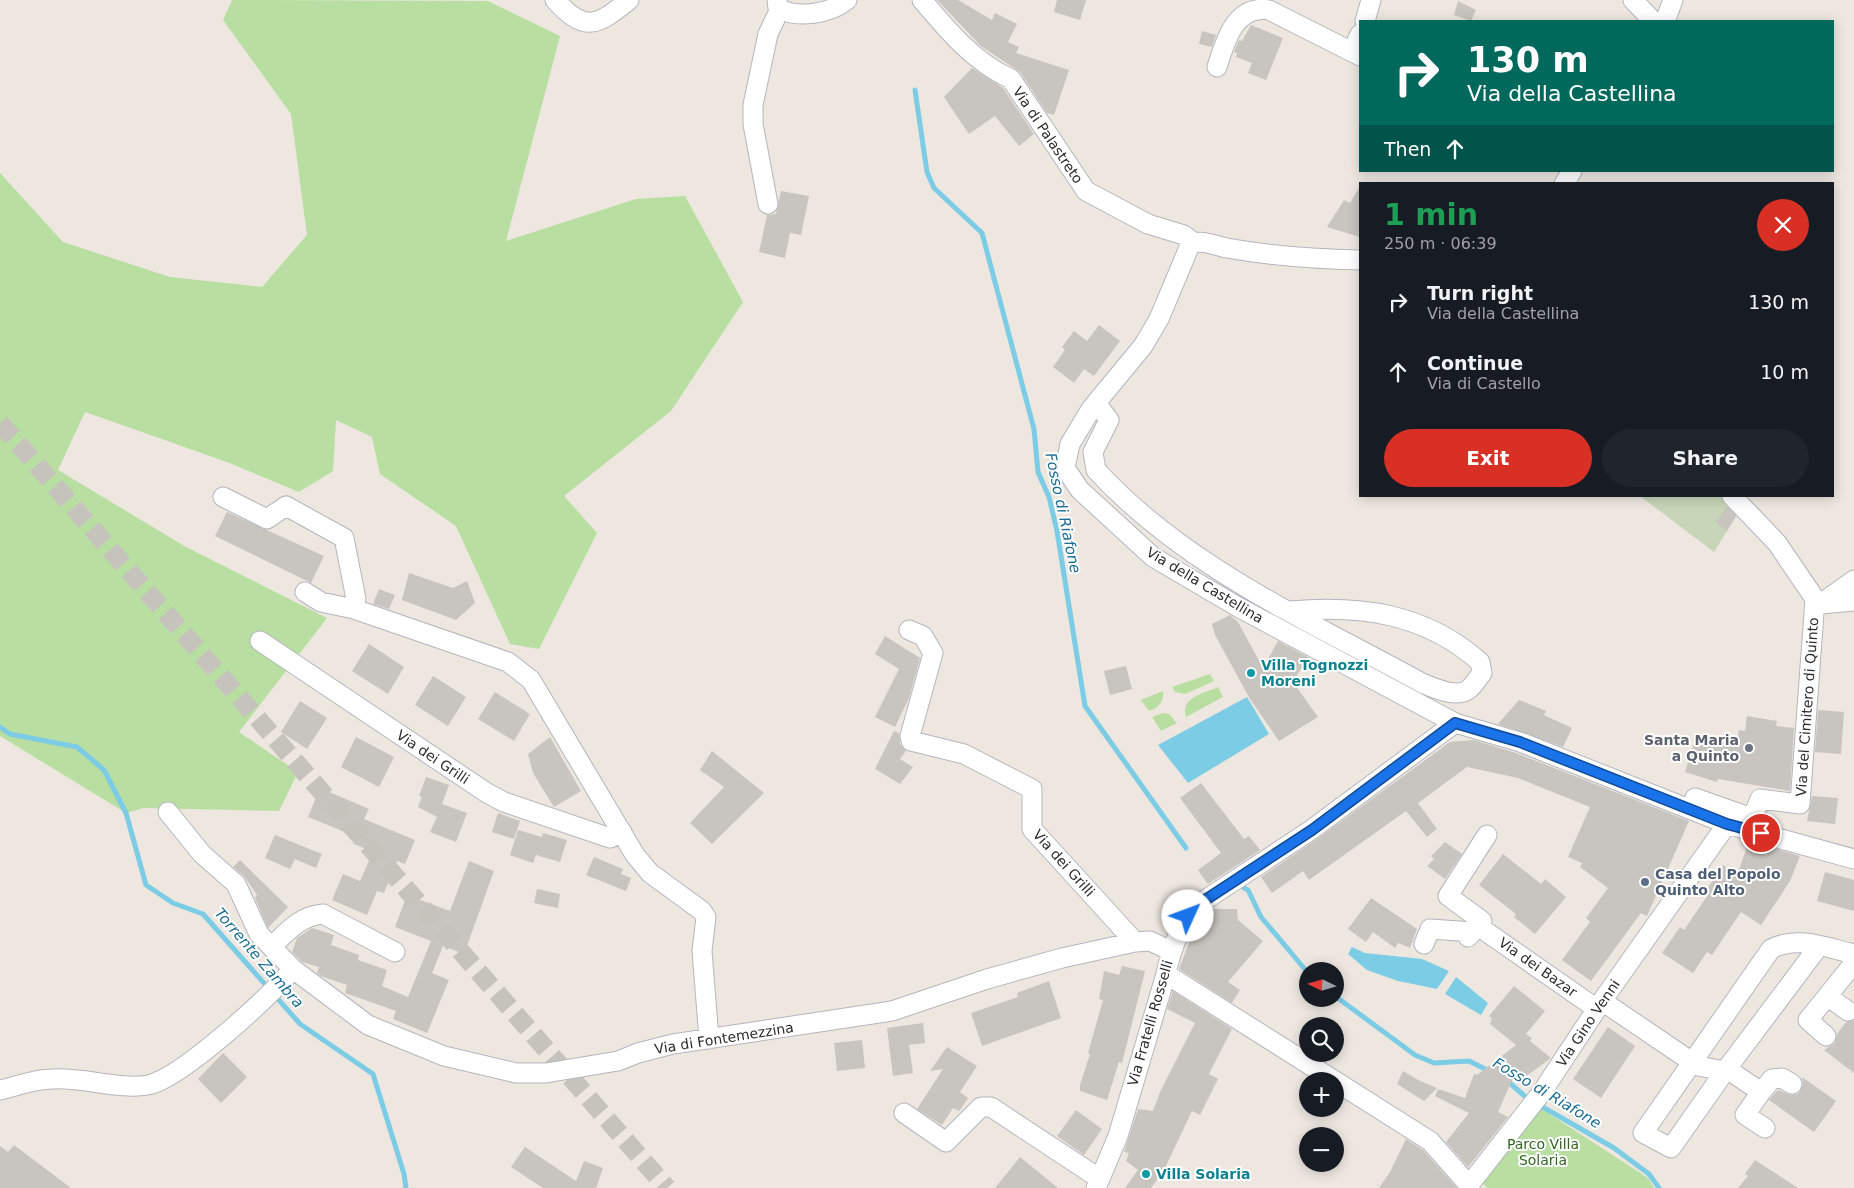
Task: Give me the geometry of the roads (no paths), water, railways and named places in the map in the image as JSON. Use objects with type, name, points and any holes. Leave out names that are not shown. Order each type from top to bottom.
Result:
[{"type":"street","points":[[555,0],[570,16],[587,23],[606,18],[629,0]]},
{"type":"street","points":[[768,204],[754,130],[753,105],[768,34],[778,4],[796,14],[824,10],[847,0]]},
{"type":"street","name":"Via di Palastreto","points":[[922,0],[965,48],[1000,74],[1011,79],[1086,191],[1148,224],[1184,235],[1193,242]]},
{"type":"street","points":[[1365,20],[1371,0]]},
{"type":"street","points":[[1633,0],[1652,20]]},
{"type":"street","points":[[1665,20],[1673,0]]},
{"type":"street","points":[[1216,67],[1230,30],[1244,15],[1260,8],[1269,10],[1356,54],[1359,39]]},
{"type":"street","points":[[1193,242],[1294,256],[1359,260]]},
{"type":"street","name":"Via della Castellina","points":[[1193,242],[1190,245],[1159,319],[1143,346],[1096,403],[1070,444],[1065,468],[1080,490],[1153,557],[1238,607],[1455,723],[1520,742],[1727,824],[1849,858]]},
{"type":"street","points":[[1096,403],[1110,420],[1093,452],[1096,470],[1194,556],[1290,611],[1422,683],[1440,690],[1459,693],[1468,690],[1482,673],[1480,662],[1463,646],[1428,628],[1381,612],[1326,608],[1290,611]]},
{"type":"street","points":[[223,497],[267,520],[286,506],[344,538],[356,599],[354,609]]},
{"type":"street","name":"Via del Cimitero di Quinto","points":[[1733,497],[1777,543],[1815,599],[1817,605],[1800,804],[1760,799],[1752,818]]},
{"type":"street","points":[[1817,605],[1854,580]]},
{"type":"street","points":[[305,592],[321,602],[354,609],[508,662],[531,680],[622,832],[650,873],[702,911],[706,917],[702,951],[709,1039]]},
{"type":"street","points":[[1817,605],[1854,601]]},
{"type":"street","name":"Via dei Grilli","points":[[909,630],[923,636],[933,653],[910,736],[911,742],[964,754],[1032,789],[1032,829],[1135,942]]},
{"type":"street","name":"Via dei Grilli","points":[[260,640],[487,793],[504,802],[610,838],[622,832]]},
{"type":"street","name":"Via Fratelli Rosselli","points":[[1098,1184],[1118,1136],[1166,974],[1171,951],[1188,916],[1196,906],[1312,830],[1455,723]]},
{"type":"street","points":[[1622,781],[1624,775],[1634,776],[1844,848],[1849,858]]},
{"type":"street","name":"Via di Fontemezzina","points":[[168,812],[202,854],[236,884],[259,934],[293,969],[368,1025],[444,1056],[516,1073],[546,1073],[618,1062],[638,1052],[673,1044],[892,1011],[1043,963],[1135,942],[1150,941],[1171,951]]},
{"type":"street","name":"Via Gino Venni","points":[[1166,974],[1430,1141],[1469,1185],[1542,1092],[1599,1005],[1727,824]]},
{"type":"street","name":"Via dei Bazar","points":[[1487,835],[1448,896],[1475,929],[1705,1069],[1726,1070]]},
{"type":"street","points":[[272,946],[298,922],[310,915],[323,914],[394,952]]},
{"type":"street","points":[[1424,944],[1430,929],[1475,929]]},
{"type":"street","points":[[1819,946],[1726,1070],[1671,1148],[1643,1133],[1691,1061],[1772,949],[1783,942],[1819,946],[1854,954]]},
{"type":"street","points":[[1826,1036],[1808,1020],[1854,963]]},
{"type":"street","points":[[0,1090],[52,1079],[148,1085],[162,1080],[200,1053],[262,1003],[293,969]]},
{"type":"street","points":[[1827,996],[1848,1012]]},
{"type":"street","points":[[1726,1070],[1761,1092]]},
{"type":"street","points":[[1765,1128],[1745,1115],[1768,1081],[1782,1078],[1792,1084]]},
{"type":"street","points":[[904,1113],[946,1142],[981,1108],[987,1105],[1098,1184]]},
{"type":"water","points":[[1247,697],[1269,734],[1188,783],[1158,745]]},
{"type":"water","points":[[1352,947],[1365,953],[1422,959],[1449,971],[1437,989],[1398,981],[1367,970],[1348,954]]},
{"type":"water","points":[[1456,977],[1488,1003],[1481,1015],[1445,994]]},
{"type":"waterway","name":"Fosso di Riafone","points":[[915,90],[927,172],[934,188],[982,233],[1034,429],[1038,472],[1049,497],[1057,531],[1085,706],[1186,848]]},
{"type":"waterway","name":"Torrente Zambra","points":[[0,727],[10,734],[77,747],[104,770],[126,813],[146,885],[173,903],[203,914],[300,1024],[373,1074],[404,1174],[406,1188]]},
{"type":"waterway","name":"Fosso di Riafone","points":[[1244,888],[1248,890],[1261,917],[1299,962]]},
{"type":"waterway","name":"Fosso di Riafone","points":[[1344,1003],[1415,1055],[1434,1063],[1469,1061],[1491,1072]]},
{"type":"waterway","name":"Fosso di Riafone","points":[[1505,1079],[1527,1098],[1614,1148],[1649,1174],[1659,1188]]},
{"type":"tunnel","points":[[0,423],[667,1188]]},
{"type":"place","name":"Villa Tognozzi Moreni","points":[[1251,673]]},
{"type":"place","name":"Santa Maria a Quinto","points":[[1749,748]]},
{"type":"place","name":"Casa del Popolo Quinto Alto","points":[[1645,882]]},
{"type":"place","name":"Villa Solaria","points":[[1146,1174]]},
{"type":"park label","name":"Parco Villa Solaria","points":[[1543,1152]]}]
